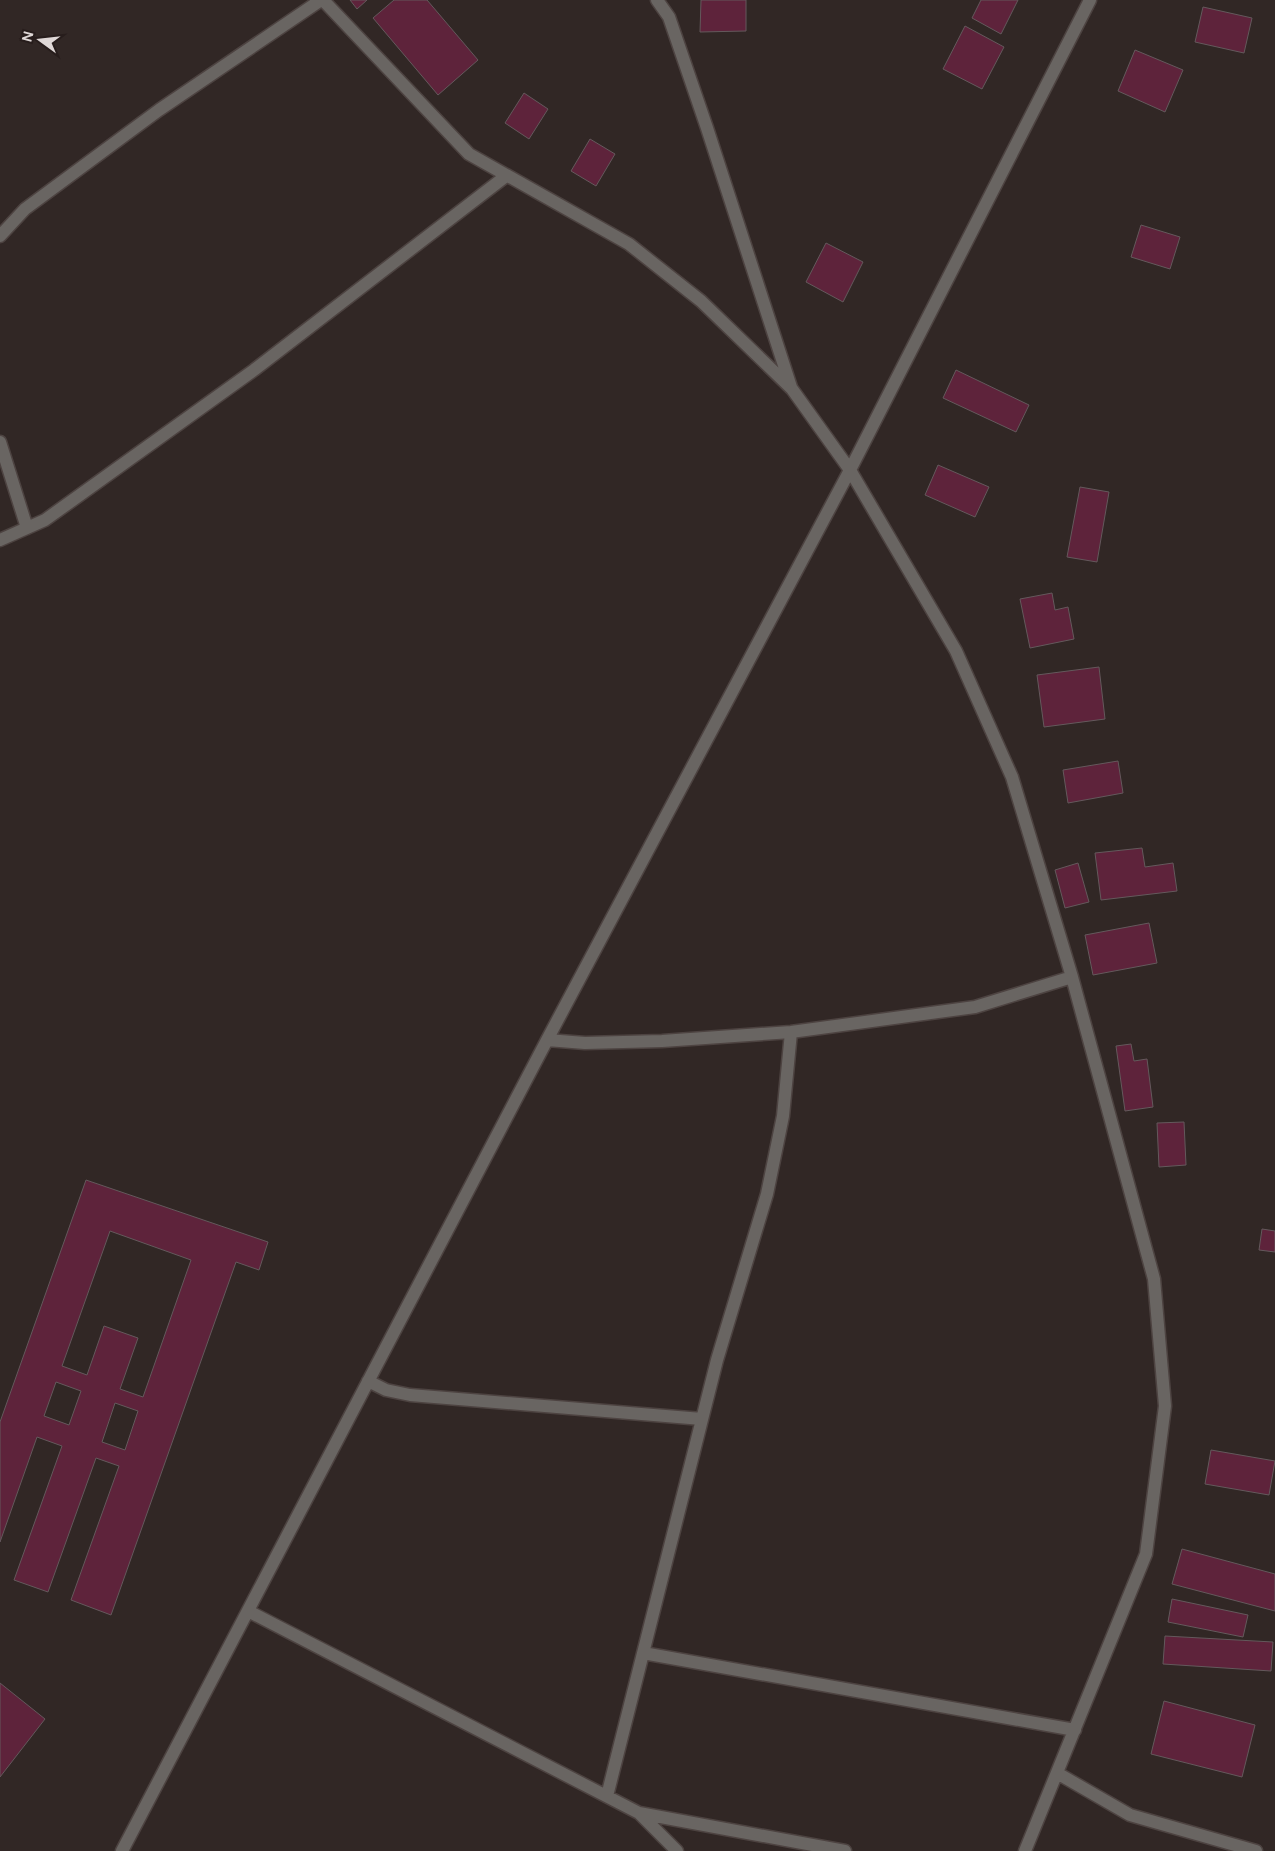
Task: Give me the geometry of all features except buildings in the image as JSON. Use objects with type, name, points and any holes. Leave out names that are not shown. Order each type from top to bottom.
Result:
[{"type":"street","points":[[0,236],[25,209],[159,110],[322,0],[469,154],[629,244],[701,301],[792,389],[850,470],[956,651],[1012,777],[1072,977],[1154,1279],[1164,1406],[1146,1554],[1025,1851]]},
{"type":"street","points":[[657,0],[668,18],[704,119],[792,389]]},
{"type":"street","points":[[122,1851],[547,1040],[850,470],[1090,0]]},
{"type":"street","points":[[0,540],[45,520],[254,370],[506,176]]},
{"type":"street","points":[[0,442],[27,528]]},
{"type":"street","points":[[547,1040],[585,1043],[662,1041],[792,1032],[975,1007],[1072,977]]},
{"type":"street","points":[[607,1796],[702,1418],[776,1155],[788,1083],[792,1032]]},
{"type":"street","points":[[368,1381],[386,1390],[410,1395],[702,1418]]},
{"type":"street","points":[[248,1611],[639,1812],[846,1851]]},
{"type":"street","points":[[643,1653],[1075,1730]]},
{"type":"street","points":[[1057,1773],[1130,1815],[1256,1851]]},
{"type":"street","points":[[639,1812],[677,1851]]}]
